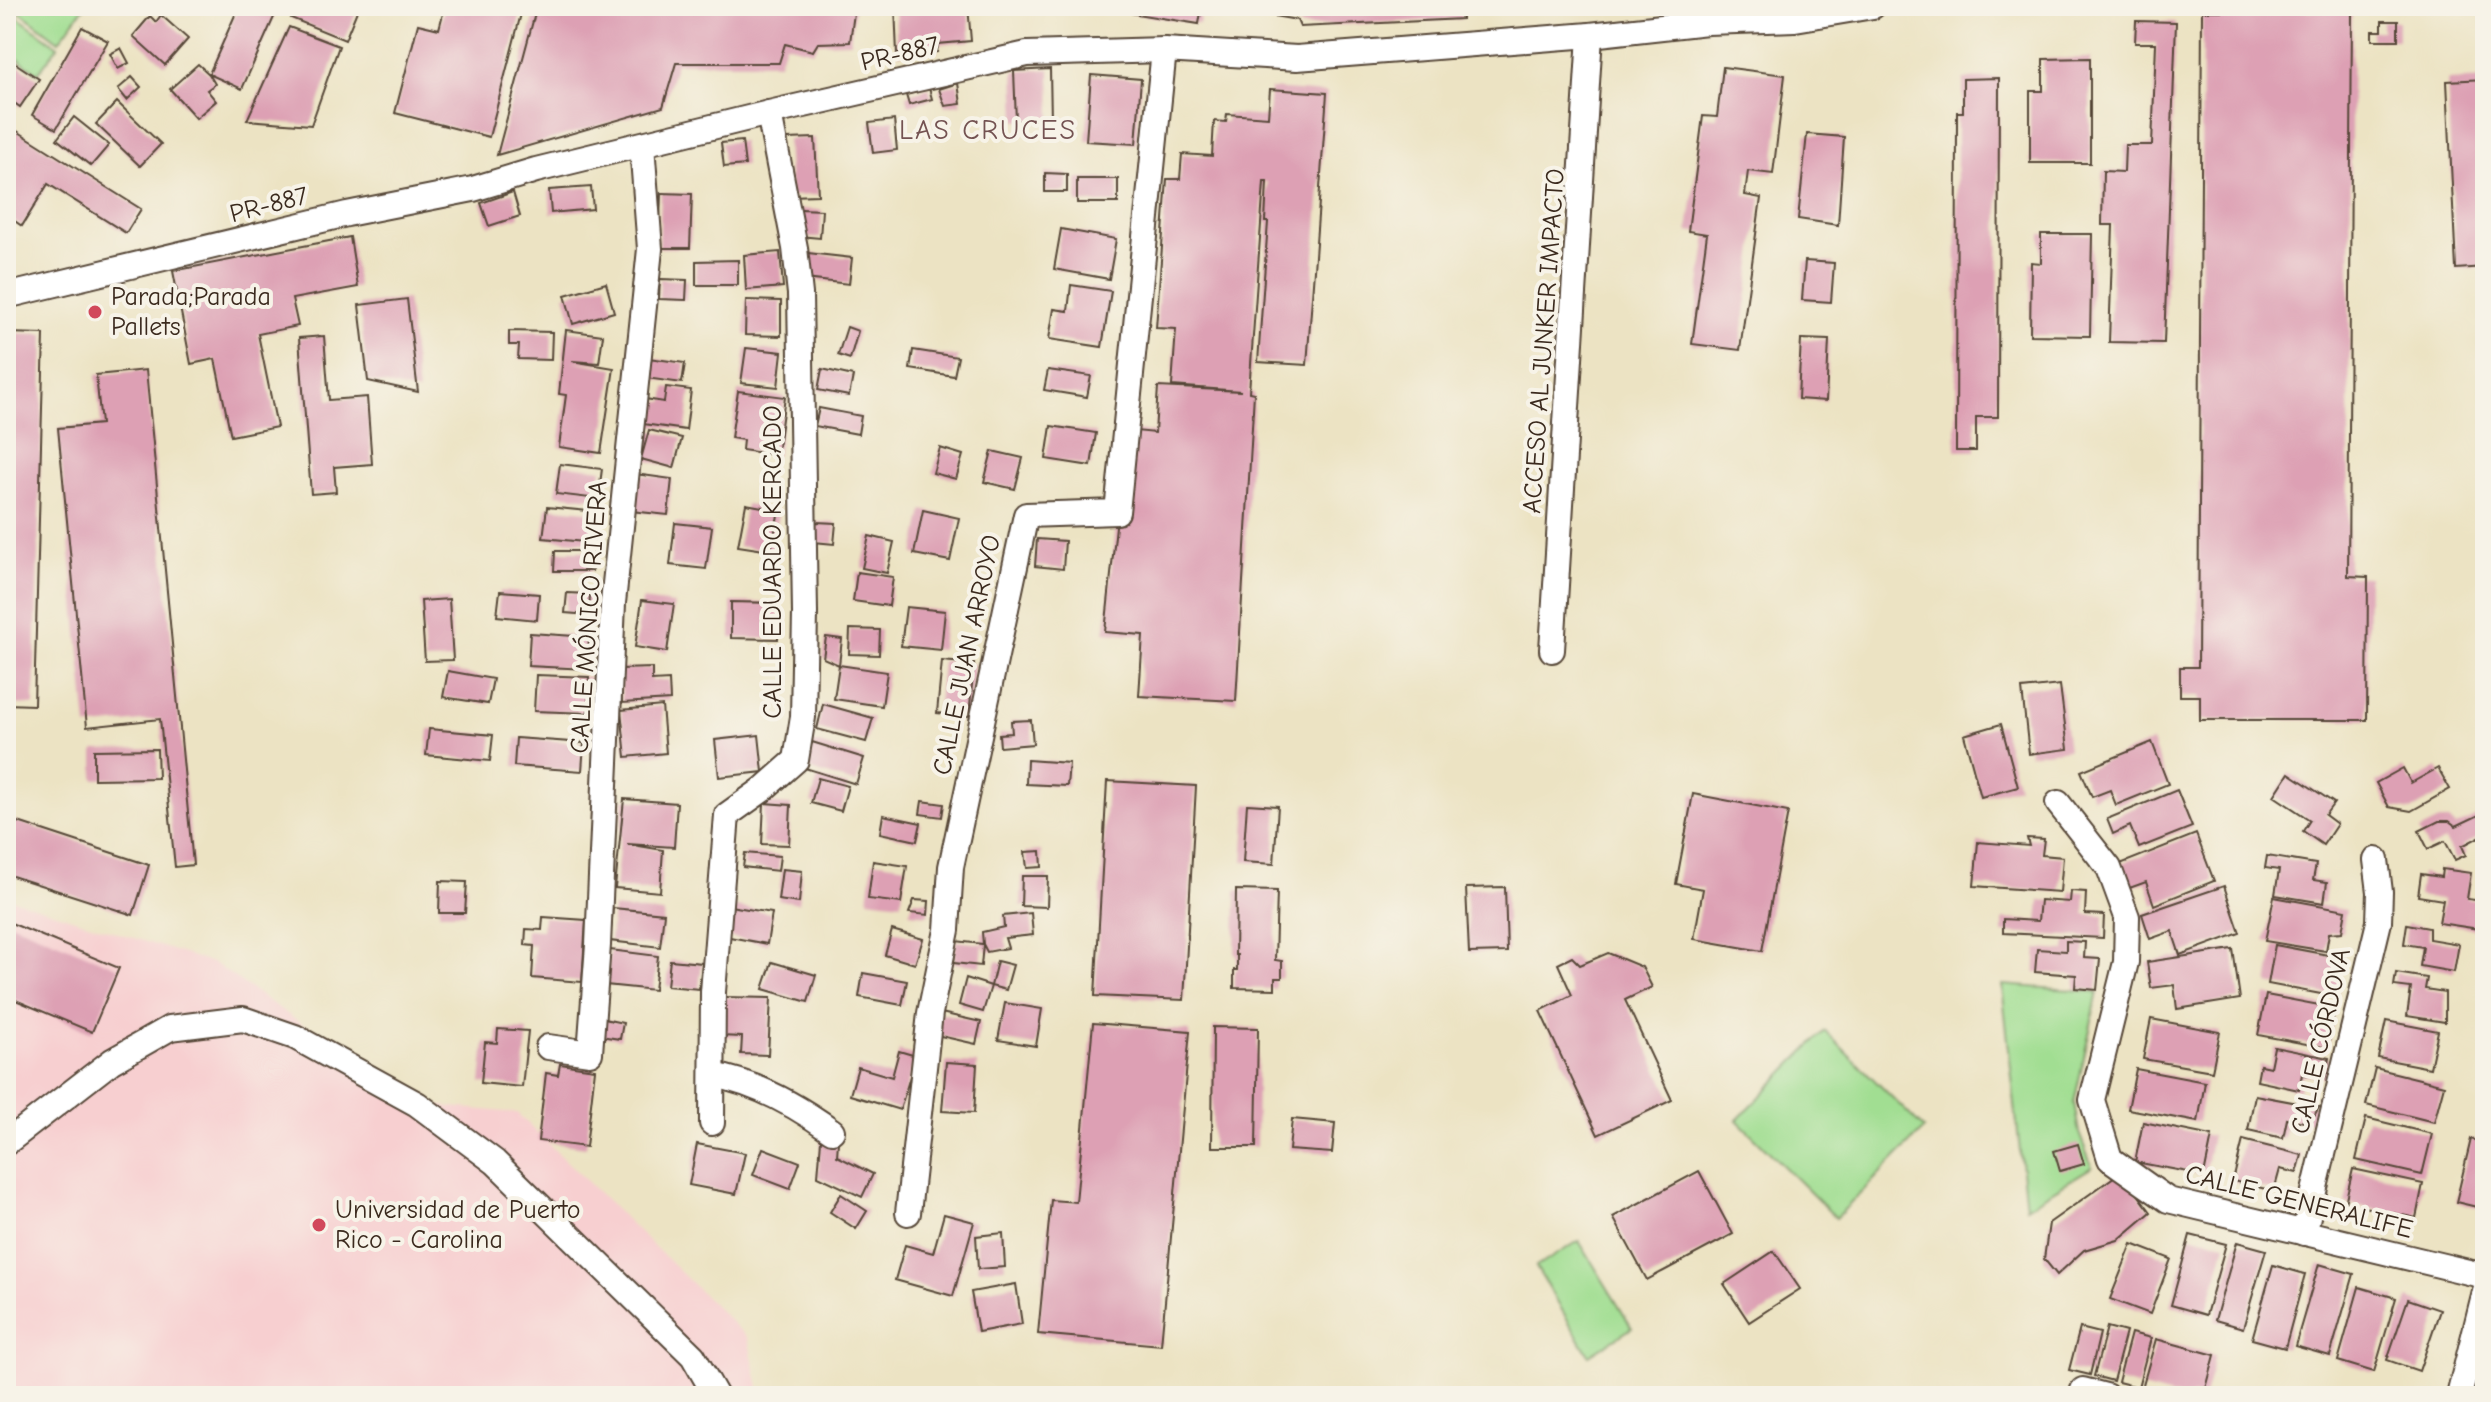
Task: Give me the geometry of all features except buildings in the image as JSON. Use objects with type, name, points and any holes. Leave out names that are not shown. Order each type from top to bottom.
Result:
[{"type":"street","name":"PR-887","points":[[6,296],[347,214],[473,189],[536,170],[769,113],[1027,54],[1164,50],[1297,58],[1590,35],[1707,22],[1795,19],[1873,6]]},
{"type":"street","name":"ACCESO AL JUNKER IMPACTO","points":[[1552,650],[1590,35]]},
{"type":"street","name":"CALLE JUAN ARROYO","points":[[908,1213],[930,1013],[947,930],[951,867],[1026,515],[1117,512],[1164,50]]},
{"type":"street","name":"CALLE EDUARDO KERCADO","points":[[712,1123],[713,992],[727,815],[796,760],[803,717],[805,613],[800,294],[795,248],[769,113]]},
{"type":"street","name":"CALLE MÓNICO RIVERA","points":[[548,1047],[590,1053],[600,915],[613,603],[650,249],[642,145]]},
{"type":"street","name":"CALLE GENERALIFE","points":[[2058,803],[2109,868],[2127,917],[2126,962],[2092,1100],[2110,1159],[2168,1200],[2485,1276]]},
{"type":"street","name":"CALLE CÓRDOVA","points":[[2304,1233],[2379,922],[2380,892],[2376,860]]},
{"type":"street","points":[[6,1143],[112,1061],[170,1028],[243,1019],[295,1037],[417,1104],[495,1162],[693,1356],[716,1396]]},
{"type":"street","points":[[713,1075],[737,1080],[801,1109],[832,1131]]},
{"type":"street","points":[[2459,1396],[2485,1291]]},
{"type":"street","points":[[2081,1396],[2083,1390],[2106,1396]]},
{"type":"shaded area","name":"Universidad de Puerto Rico - Carolina","points":[[6,897],[215,964],[417,1104],[517,1113],[748,1338],[761,1396],[6,1396]]},
{"type":"green space","points":[[12,6],[85,6],[59,41]]},
{"type":"green space","points":[[16,16],[58,46],[38,73],[6,50],[6,30]]},
{"type":"green space","points":[[2002,985],[2098,992],[2074,1103],[2079,1133],[2092,1167],[2026,1207]]},
{"type":"green space","points":[[1825,1031],[1924,1129],[1836,1218],[1737,1120]]},
{"type":"green space","points":[[1579,1241],[1632,1328],[1589,1355],[1536,1267]]},
{"type":"place","name":"Parada;Parada Pallets","points":[[95,312]]},
{"type":"place","name":"Universidad de Puerto Rico - Carolina","points":[[319,1225]]},
{"type":"district","name":"LAS CRUCES","points":[[988,130]]}]
